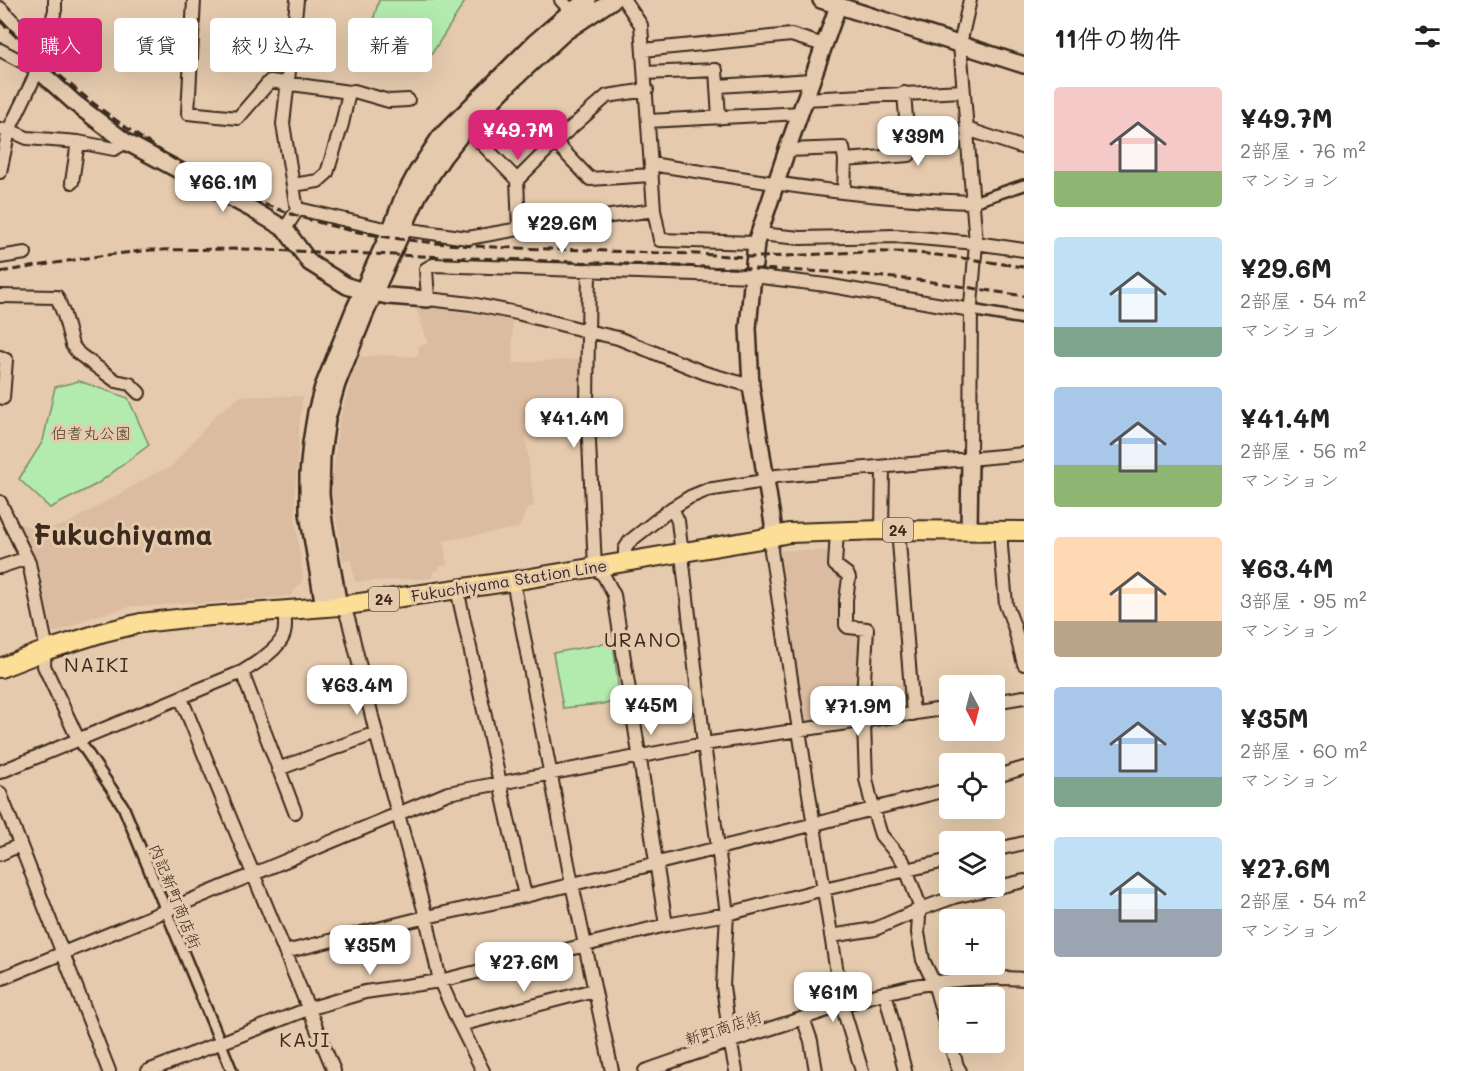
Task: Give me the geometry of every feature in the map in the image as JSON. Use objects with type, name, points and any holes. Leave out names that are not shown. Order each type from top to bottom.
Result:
[{"type":"main road","name":"Fukuchiyama Station Line","points":[[0,668],[44,651],[141,623],[332,606],[457,589],[789,533],[890,530],[1024,531]]},
{"type":"street","points":[[52,18],[55,0]]},
{"type":"street","points":[[194,0],[188,113],[238,118],[270,81],[354,91],[389,101],[408,100]]},
{"type":"street","points":[[285,229],[297,210],[283,124],[297,0]]},
{"type":"street","points":[[483,1071],[440,981],[426,917],[346,613],[332,606],[321,494],[322,455],[327,419],[337,384],[369,292],[397,229],[444,156],[462,123],[566,5],[588,0]]},
{"type":"street","points":[[462,123],[565,32],[613,0]]},
{"type":"street","points":[[624,0],[641,25],[654,210],[660,240],[897,236],[1024,250]]},
{"type":"street","points":[[821,0],[1024,65]]},
{"type":"street","points":[[969,530],[971,310],[976,243],[960,44],[970,0]]},
{"type":"street","points":[[838,6],[758,239],[748,328],[751,386],[773,524],[771,551],[798,730],[842,1005],[862,1071]]},
{"type":"street","points":[[0,8],[18,27]]},
{"type":"street","points":[[643,50],[791,35],[824,45]]},
{"type":"street","points":[[0,50],[18,59]]},
{"type":"street","points":[[645,74],[716,70],[719,118]]},
{"type":"street","points":[[0,172],[5,130],[37,72]]},
{"type":"street","points":[[40,72],[76,104],[126,142],[285,229],[310,262],[347,286],[369,292],[471,304],[618,338],[705,373],[751,386]]},
{"type":"street","points":[[718,86],[812,80]]},
{"type":"street","points":[[516,180],[607,96],[646,90]]},
{"type":"street","points":[[648,121],[719,118],[904,93],[963,91]]},
{"type":"street","points":[[293,185],[318,181],[327,173],[342,124],[348,92]]},
{"type":"street","points":[[845,160],[909,155],[904,93]]},
{"type":"street","points":[[462,123],[516,180],[519,229]]},
{"type":"street","points":[[966,129],[1024,148]]},
{"type":"street","points":[[5,130],[27,138],[78,142],[114,149],[126,142]]},
{"type":"street","points":[[72,182],[78,142]]},
{"type":"street","points":[[555,142],[590,179],[651,170],[923,200],[973,202],[1024,185]]},
{"type":"street","points":[[787,150],[843,148],[844,192]]},
{"type":"street","points":[[297,210],[380,228],[468,238],[654,210]]},
{"type":"street","points":[[0,257],[25,254]]},
{"type":"street","points":[[428,298],[426,269],[433,265],[589,270],[753,276],[826,285],[1024,319]]},
{"type":"street","points":[[589,270],[587,400],[595,567],[604,576],[614,595],[666,925]]},
{"type":"street","points":[[0,296],[57,297],[72,345],[79,354],[116,381],[130,384],[139,393]]},
{"type":"street","points":[[0,357],[6,360],[3,398]]},
{"type":"street","points":[[625,561],[624,549],[630,542],[672,508],[707,490],[758,482],[776,476],[1024,454]]},
{"type":"street","points":[[883,467],[913,714]]},
{"type":"street","points":[[0,502],[29,563],[44,637],[44,666],[78,739]]},
{"type":"street","points":[[672,508],[678,521],[727,914],[723,986],[736,1071]]},
{"type":"street","points":[[837,531],[835,565],[849,578],[846,625],[867,629],[863,697],[866,779],[881,835],[903,861],[921,909],[918,933],[923,960],[934,983],[939,1001]]},
{"type":"street","points":[[1001,531],[1006,605],[1024,664]]},
{"type":"street","points":[[0,567],[27,558]]},
{"type":"street","points":[[513,580],[572,884],[612,1071]]},
{"type":"street","points":[[457,589],[525,896]]},
{"type":"street","points":[[0,772],[242,672],[278,645],[285,633],[284,610]]},
{"type":"street","points":[[242,672],[295,812]]},
{"type":"street","points":[[1005,700],[1024,697]]},
{"type":"street","points":[[181,698],[334,1071]]},
{"type":"street","points":[[0,979],[448,793],[639,755],[939,710]]},
{"type":"street","points":[[278,769],[376,733]]},
{"type":"street","name":"内記新町商店街","points":[[78,739],[123,806],[232,1071]]},
{"type":"street","points":[[1005,774],[1024,768]]},
{"type":"street","points":[[285,952],[815,825],[939,792]]},
{"type":"street","points":[[0,793],[110,1071]]},
{"type":"street","points":[[1005,847],[1024,843]]},
{"type":"street","points":[[0,854],[20,845]]},
{"type":"street","points":[[148,1071],[308,1009],[365,992],[440,981],[666,925],[727,914],[939,863]]},
{"type":"street","points":[[831,936],[875,930],[954,897],[1024,881]]},
{"type":"street","name":"新町商店街","points":[[645,1071],[730,1041],[885,992],[934,983],[997,977],[1024,979]]},
{"type":"street","points":[[460,1025],[594,990]]},
{"type":"street","points":[[885,992],[905,1071]]},
{"type":"street","points":[[803,1018],[811,1041],[816,1071]]},
{"type":"street","points":[[953,1053],[960,1071]]},
{"type":"shaded area","points":[[415,305],[512,320],[513,363],[584,359],[583,398],[557,399],[558,414],[533,415],[533,423],[524,423],[534,507],[528,507],[519,528],[443,541],[447,565],[439,566],[439,570],[433,571],[432,578],[355,582],[351,560],[343,561],[331,487],[339,423],[352,376],[360,357],[380,355],[416,357],[419,354],[418,347],[428,343]]},
{"type":"shaded area","points":[[241,396],[303,396],[295,494],[296,524],[303,579],[291,596],[195,604],[192,602],[133,606],[92,617],[57,632],[52,631],[40,573],[37,573],[35,561],[16,523],[49,529],[67,524],[157,472],[170,468],[216,415]]},
{"type":"shaded area","points":[[778,550],[833,551],[845,576],[844,626],[865,630],[862,717],[809,724],[804,720]]},
{"type":"green space","points":[[379,0],[466,0],[432,53],[432,18],[374,17]]},
{"type":"green space","name":"伯耆丸公園","points":[[79,381],[128,398],[149,445],[97,484],[50,508],[19,479],[43,441],[55,387]]},
{"type":"green space","points":[[613,642],[620,702],[563,708],[553,653]]},
{"type":"railway","points":[[0,21],[79,92],[164,153],[209,179],[256,201],[306,219],[358,232],[415,241],[473,246],[742,257],[894,252],[1024,267]]},
{"type":"railway","points":[[0,272],[151,250],[241,249],[832,272],[926,281],[1024,296]]},
{"type":"district","name":"Fukuchiyama","points":[[123,534]]},
{"type":"district","name":"URANO","points":[[643,639]]},
{"type":"district","name":"NAIKI","points":[[97,664]]},
{"type":"district","name":"KAJI","points":[[305,1039]]}]
